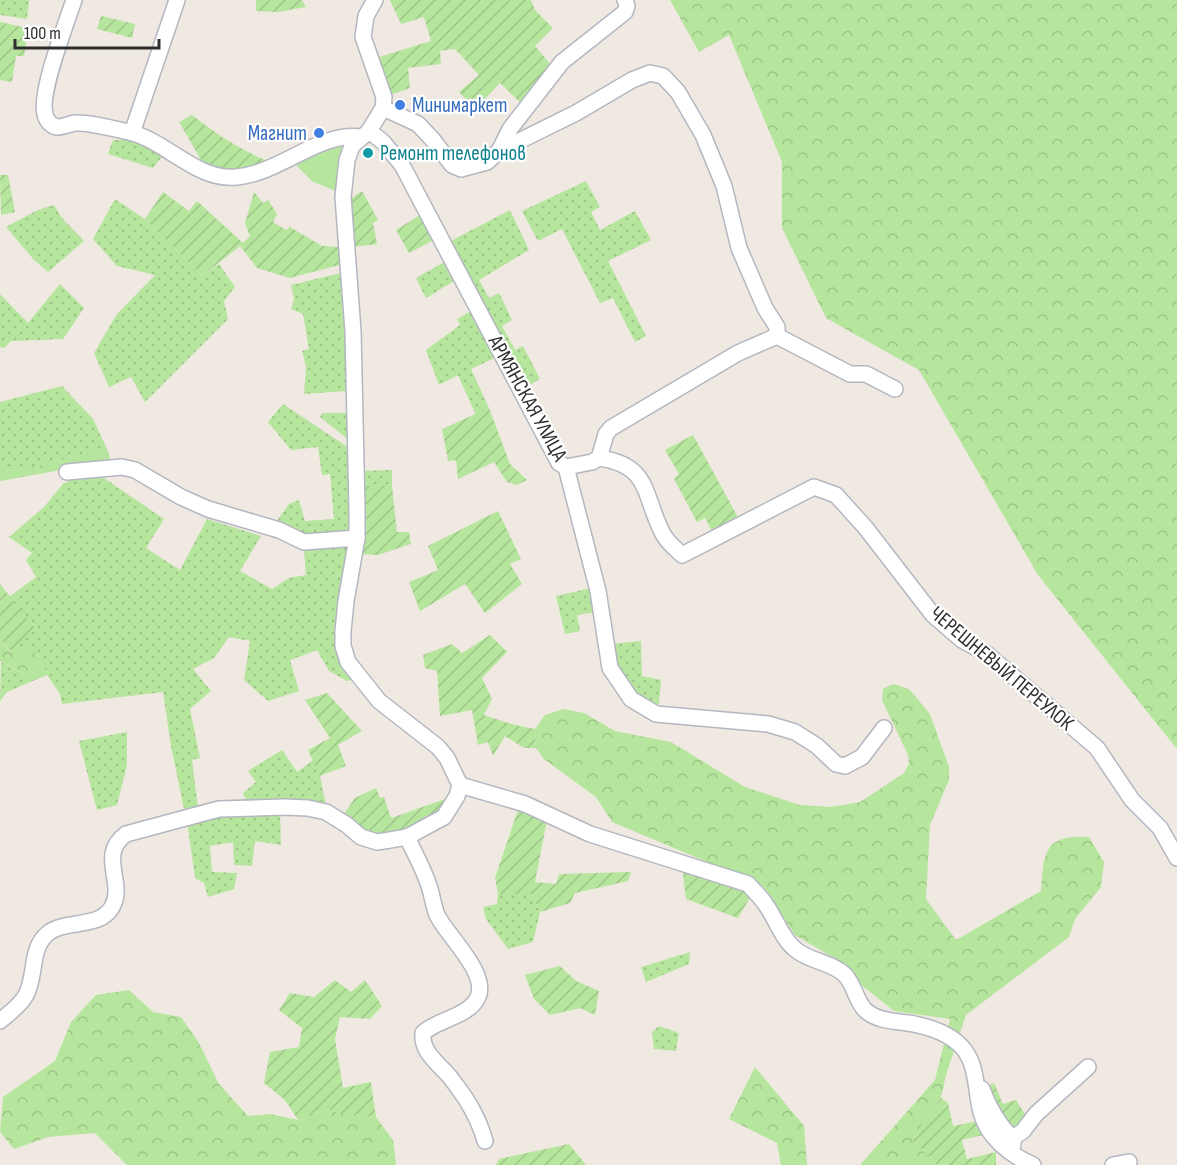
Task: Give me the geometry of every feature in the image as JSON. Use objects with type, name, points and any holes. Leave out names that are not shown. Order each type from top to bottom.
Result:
[{"type":"street","points":[[74,0],[47,84],[44,105],[45,116],[50,124],[57,127],[76,123],[132,133],[162,146],[202,171],[220,176],[237,177],[268,170],[335,138],[365,134]]},
{"type":"street","points":[[132,133],[177,0]]},
{"type":"street","points":[[0,1021],[21,1003],[27,994],[36,951],[45,935],[59,928],[99,919],[112,908],[115,901],[113,852],[120,838],[126,834],[219,809],[285,807],[326,812],[361,837],[377,842],[407,837],[444,817],[457,796],[460,785],[447,758],[438,747],[379,700],[348,662],[343,646],[346,601],[357,538],[352,331],[343,197],[347,160],[352,146],[365,134],[383,108],[384,97],[363,37],[366,16],[375,0]]},
{"type":"street","points":[[383,108],[418,124],[452,165],[461,169],[488,162],[499,151],[510,129],[555,70],[625,12],[627,6],[625,0]]},
{"type":"street","points":[[499,151],[576,113],[632,80],[650,73],[663,75],[678,92],[703,135],[724,186],[739,248],[765,308],[777,327],[777,336]]},
{"type":"street","name":"АРМЯНСКАЯ УЛИЦА","points":[[365,134],[383,142],[402,165],[559,464],[566,468],[598,591],[610,668],[624,691],[632,699],[656,714],[768,724],[795,732],[817,746],[836,764],[845,766],[862,757],[885,728]]},
{"type":"street","points":[[777,336],[850,374],[866,374],[895,389]]},
{"type":"street","points":[[566,468],[592,462],[598,458],[606,434],[611,428],[738,353],[777,336]]},
{"type":"street","name":"ЧЕРЕШНЕВЫЙ ПЕРЕУЛОК","points":[[598,458],[614,460],[627,465],[638,477],[647,491],[664,536],[682,555],[814,487],[837,495],[865,527],[933,615],[962,640],[987,654],[1096,748],[1132,800],[1160,828],[1177,858]]},
{"type":"street","points":[[67,472],[122,467],[135,470],[181,497],[208,509],[279,530],[304,542],[357,538]]},
{"type":"street","points":[[460,785],[525,804],[590,834],[748,884],[765,904],[795,949],[810,959],[833,967],[845,975],[865,1010],[879,1019],[912,1024],[942,1033],[957,1042],[967,1053],[987,1102],[1007,1133],[1011,1144],[1022,1160],[1033,1165]]},
{"type":"street","points":[[407,837],[428,881],[438,915],[472,966],[480,987],[477,1000],[456,1017],[427,1029],[422,1040],[429,1055],[450,1077],[467,1101],[481,1127],[485,1142]]},
{"type":"street","points":[[1011,1144],[1036,1114],[1088,1067]]},
{"type":"street","points":[[1113,1165],[1130,1162]]},
{"type":"green space","points":[[0,0],[29,0],[27,19],[0,15]]},
{"type":"green space","points":[[256,0],[302,0],[306,7],[278,12],[256,11]]},
{"type":"green space","points":[[390,0],[531,0],[535,10],[553,28],[535,46],[552,66],[522,104],[500,83],[475,109],[459,92],[479,75],[455,49],[440,51],[441,64],[408,68],[410,88],[387,96],[376,58],[431,41],[424,17],[401,24]]},
{"type":"green space","points":[[670,0],[1177,0],[1177,749],[1038,575],[919,370],[826,318],[782,228],[782,162],[729,35],[699,52]]},
{"type":"green space","points":[[101,16],[135,24],[132,38],[97,29]]},
{"type":"green space","points":[[0,22],[28,28],[24,56],[16,56],[12,82],[0,80]]},
{"type":"green space","points":[[192,115],[228,141],[268,161],[245,170],[220,169],[204,165],[179,122]]},
{"type":"green space","points":[[349,137],[339,192],[313,182],[293,162]]},
{"type":"green space","points":[[113,140],[127,140],[165,153],[153,168],[108,154]]},
{"type":"green space","points":[[0,175],[8,175],[15,212],[1,215]]},
{"type":"green space","points":[[586,181],[600,207],[591,212],[600,230],[635,211],[651,240],[608,261],[646,336],[635,342],[613,298],[600,303],[562,229],[538,241],[522,211]]},
{"type":"green space","points":[[362,191],[378,220],[373,223],[377,244],[353,247],[350,199]]},
{"type":"green space","points":[[163,192],[189,211],[197,201],[243,243],[250,236],[245,223],[254,192],[263,203],[268,200],[277,214],[273,222],[286,230],[290,227],[322,246],[341,247],[343,264],[290,278],[257,268],[240,246],[202,276],[145,219]]},
{"type":"green space","points":[[115,199],[145,219],[202,276],[219,264],[235,287],[224,301],[228,319],[145,402],[131,377],[109,387],[94,353],[117,314],[155,275],[117,266],[93,239]]},
{"type":"green space","points":[[54,205],[61,217],[84,241],[48,272],[34,260],[6,227],[38,210]]},
{"type":"green space","points":[[510,210],[529,250],[479,280],[489,298],[499,293],[512,320],[502,326],[515,350],[523,346],[540,379],[524,388],[447,243]]},
{"type":"green space","points":[[423,213],[436,239],[409,253],[396,230]]},
{"type":"green space","points":[[448,260],[459,278],[426,298],[416,278]]},
{"type":"green space","points":[[345,272],[347,391],[304,394],[306,367],[302,351],[309,349],[303,314],[291,309],[294,299],[291,285]]},
{"type":"green space","points":[[60,284],[84,308],[63,339],[11,341],[4,348],[0,347],[0,294],[28,323]]},
{"type":"green space","points":[[476,308],[501,355],[471,369],[489,408],[476,415],[458,375],[439,385],[426,350],[460,325],[457,319]]},
{"type":"green space","points":[[62,386],[93,419],[107,449],[20,470],[0,471],[0,402]]},
{"type":"green space","points":[[283,404],[352,450],[354,537],[323,537],[303,534],[294,532],[277,521],[289,504],[299,500],[305,521],[334,519],[330,474],[322,475],[318,447],[291,450],[268,422]]},
{"type":"green space","points":[[489,408],[510,464],[527,480],[517,485],[507,482],[494,462],[458,479],[456,460],[448,461],[442,429]]},
{"type":"green space","points":[[322,413],[352,413],[350,441],[320,417]]},
{"type":"green space","points":[[693,435],[740,521],[714,534],[705,518],[697,522],[674,479],[679,474],[665,450]]},
{"type":"green space","points":[[107,449],[111,461],[0,481],[0,471],[20,470]]},
{"type":"green space","points":[[392,470],[392,486],[361,486],[361,471]]},
{"type":"green space","points":[[101,476],[164,519],[146,548],[180,570],[207,519],[261,536],[240,571],[272,589],[289,578],[306,575],[304,551],[339,544],[350,547],[338,604],[337,648],[356,679],[347,681],[329,671],[317,650],[290,660],[299,691],[268,701],[244,680],[250,641],[229,637],[214,658],[193,669],[211,691],[190,709],[200,758],[192,760],[198,808],[184,809],[163,692],[62,704],[60,694],[47,675],[39,655],[17,645],[35,628],[9,597],[36,577],[26,560],[32,553],[9,537],[44,507],[63,484],[76,477]]},
{"type":"green space","points":[[361,486],[392,486],[397,532],[409,532],[411,544],[378,555],[360,554]]},
{"type":"green space","points":[[498,511],[521,559],[510,564],[522,584],[485,613],[465,584],[420,611],[409,582],[438,570],[428,546]]},
{"type":"green space","points":[[0,584],[35,628],[11,652],[0,639]]},
{"type":"green space","points":[[591,588],[596,612],[577,615],[580,631],[565,634],[556,596]]},
{"type":"green space","points":[[490,635],[507,652],[482,678],[492,699],[484,715],[535,729],[536,748],[524,748],[505,736],[493,756],[488,742],[478,745],[472,710],[440,716],[437,671],[425,668],[423,655],[452,644],[462,653]]},
{"type":"green space","points":[[0,639],[10,652],[17,645],[39,655],[47,675],[35,680],[0,661]]},
{"type":"green space","points":[[641,641],[642,676],[661,680],[659,704],[636,697],[629,692],[620,677],[610,644]]},
{"type":"green space","points":[[1,662],[35,680],[7,692],[0,701]]},
{"type":"green space","points":[[893,684],[909,689],[930,714],[949,767],[949,780],[930,825],[926,899],[956,940],[1041,891],[1043,865],[1049,848],[1055,843],[1074,837],[1089,837],[1104,862],[1101,887],[1075,919],[1069,937],[966,1015],[946,1075],[941,1098],[912,1140],[937,1165],[860,1165],[935,1080],[950,1019],[894,1011],[860,984],[844,964],[795,935],[762,885],[612,822],[596,797],[544,759],[536,748],[535,729],[545,715],[564,709],[584,713],[615,731],[671,742],[745,787],[800,805],[831,807],[860,802],[904,773],[909,764],[908,755],[882,700],[883,689]]},
{"type":"green space","points":[[327,693],[362,731],[338,745],[346,766],[320,776],[308,750],[330,738],[305,700]]},
{"type":"green space","points":[[127,732],[127,765],[117,805],[97,810],[79,741]]},
{"type":"green space","points":[[282,750],[297,772],[313,760],[320,776],[327,810],[248,804],[243,793],[256,782],[248,771]]},
{"type":"green space","points":[[376,788],[380,798],[384,797],[391,818],[454,796],[442,812],[416,826],[376,839],[342,817],[355,798]]},
{"type":"green space","points":[[519,807],[547,820],[535,882],[556,884],[559,874],[631,872],[628,881],[575,893],[570,903],[540,912],[532,894],[498,894],[495,878]]},
{"type":"green space","points":[[280,813],[281,845],[255,841],[252,866],[234,865],[233,842],[210,846],[212,872],[237,873],[234,889],[208,897],[204,883],[195,878],[187,821],[219,815]]},
{"type":"green space","points":[[682,866],[745,888],[751,896],[738,918],[686,899]]},
{"type":"green space","points":[[498,894],[532,894],[540,912],[533,942],[508,949],[486,919],[483,907],[497,904]]},
{"type":"green space","points":[[690,952],[689,964],[646,982],[641,967]]},
{"type":"green space","points":[[560,966],[576,981],[599,991],[595,1015],[580,1008],[550,1015],[534,999],[525,975]]},
{"type":"green space","points":[[335,980],[351,992],[365,980],[382,1006],[370,1019],[340,1017],[335,1039],[343,1088],[371,1082],[376,1117],[345,1115],[327,1109],[298,1120],[285,1100],[264,1083],[270,1052],[299,1047],[302,1028],[279,1010],[290,993],[314,997]]},
{"type":"green space","points":[[129,990],[153,1012],[181,1017],[199,1043],[219,1084],[248,1116],[270,1114],[298,1120],[327,1109],[345,1115],[376,1117],[393,1140],[396,1165],[127,1165],[95,1133],[48,1137],[14,1149],[0,1132],[3,1097],[55,1061],[71,1022],[96,995]]},
{"type":"green space","points":[[659,1026],[679,1033],[676,1051],[654,1049],[652,1032]]},
{"type":"green space","points":[[755,1067],[804,1126],[807,1165],[781,1165],[777,1143],[729,1119]]},
{"type":"green space","points":[[994,1083],[1003,1104],[1016,1100],[1028,1119],[1017,1128],[1008,1127],[985,1087]]},
{"type":"green space","points":[[941,1098],[948,1103],[953,1126],[982,1120],[987,1134],[962,1140],[967,1159],[996,1152],[996,1165],[937,1165],[912,1140]]},
{"type":"green space","points":[[569,1144],[586,1165],[496,1165],[499,1159]]},
{"type":"place","name":"Минимаркет","points":[[400,105]]},
{"type":"place","name":"Магнит","points":[[319,133]]},
{"type":"place","name":"Ремонт телефонов","points":[[368,153]]}]
